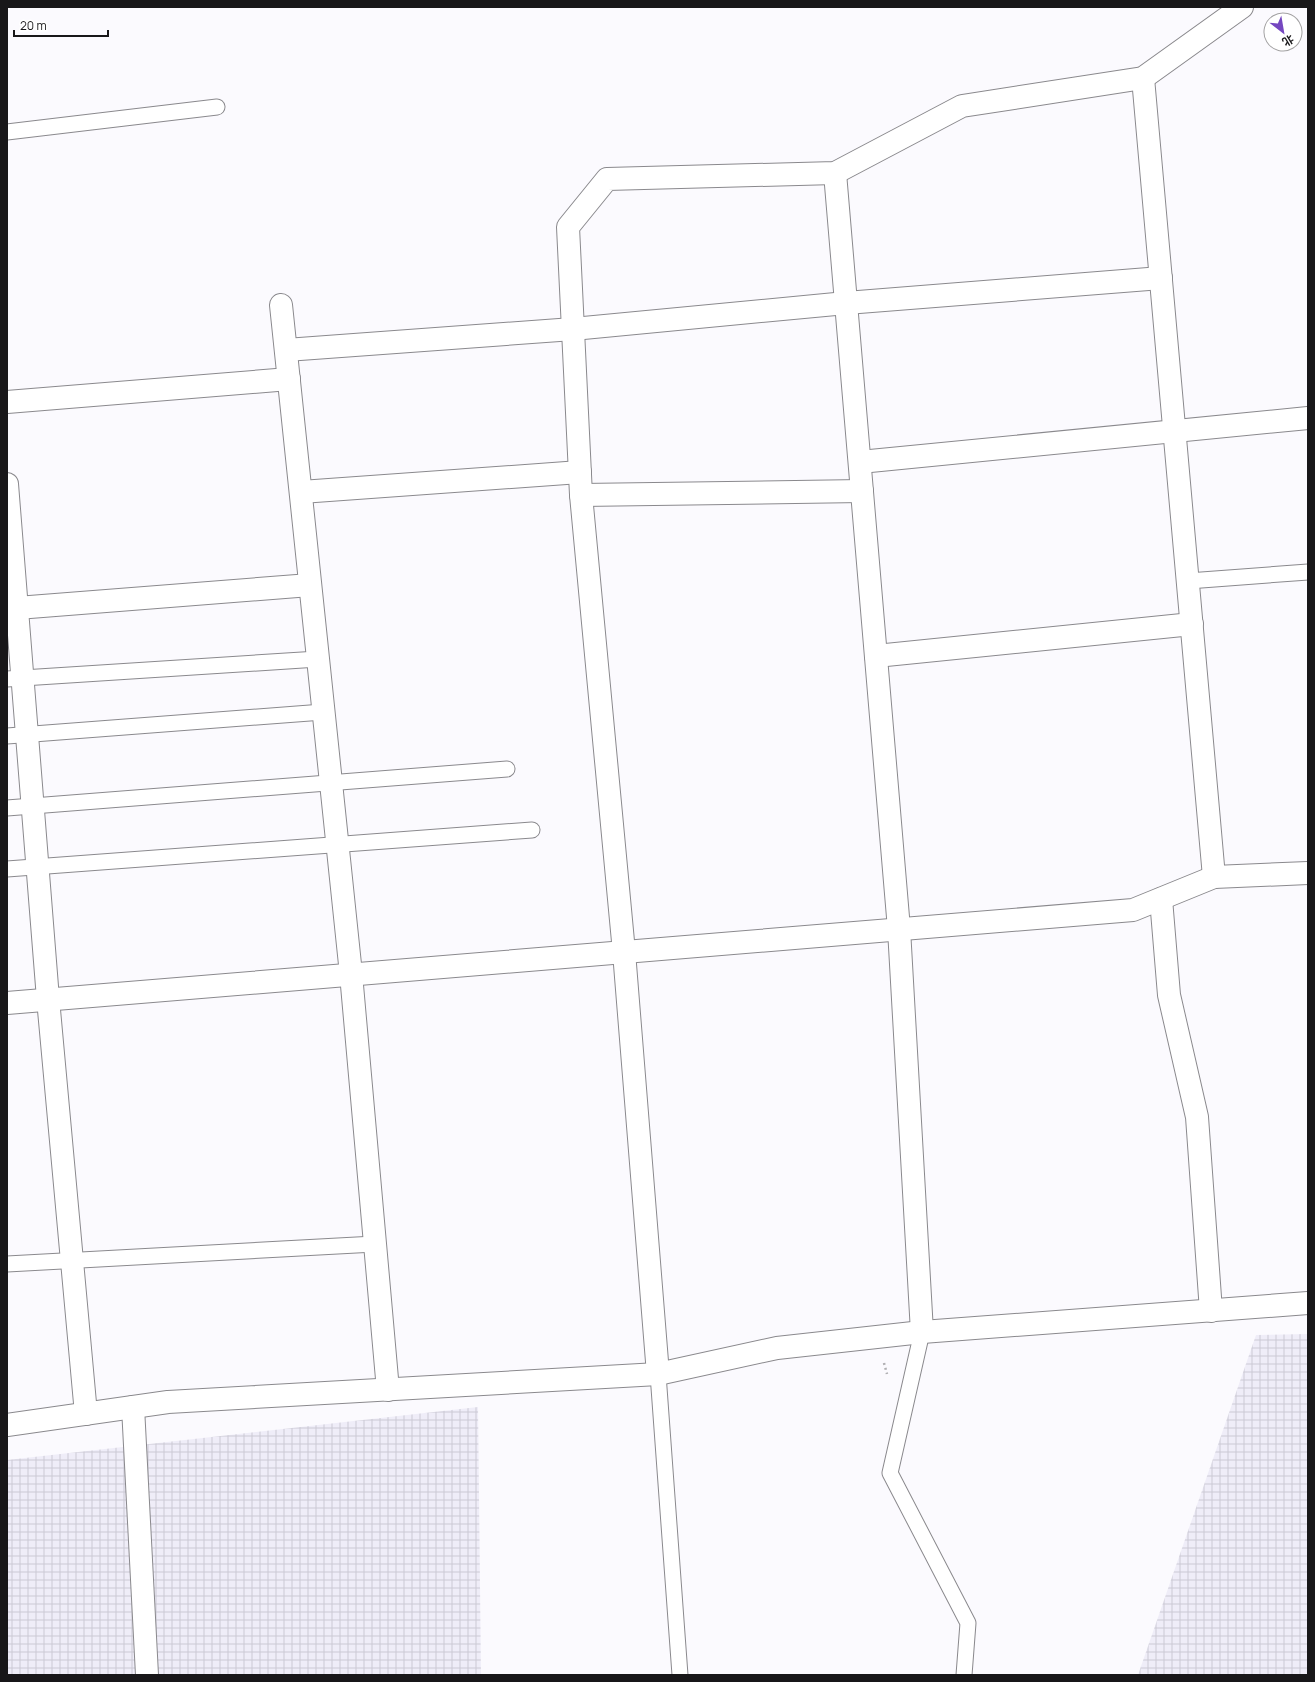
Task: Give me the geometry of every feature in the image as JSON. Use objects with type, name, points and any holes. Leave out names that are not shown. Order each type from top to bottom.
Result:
[{"type":"street","points":[[658,1374],[624,952],[581,495],[568,227],[608,179],[835,173],[962,106],[1143,78],[1242,7]]},
{"type":"street","points":[[1143,78],[1214,877]]},
{"type":"street","points":[[835,173],[899,929],[922,1332]]},
{"type":"street","points":[[286,350],[573,329],[846,303],[1161,278]]},
{"type":"street","points":[[281,305],[350,974],[388,1390]]},
{"type":"street","points":[[7,402],[289,379]]},
{"type":"street","points":[[860,462],[1308,418]]},
{"type":"street","points":[[301,492],[580,472]]},
{"type":"street","points":[[7,484],[10,558],[17,608],[15,678],[17,735],[33,806],[48,999],[86,1414]]},
{"type":"street","points":[[581,495],[862,491]]},
{"type":"street","points":[[17,608],[310,585]]},
{"type":"street","points":[[876,656],[1192,624]]},
{"type":"street","points":[[7,1003],[1133,910],[1214,877],[1308,873]]},
{"type":"street","points":[[1161,899],[1169,995],[1197,1117],[1211,1311]]},
{"type":"street","points":[[7,1424],[168,1402],[658,1374],[777,1348],[922,1332],[1308,1303]]},
{"type":"street","points":[[133,1407],[147,1675]]},
{"type":"lane","points":[[7,132],[216,106]]},
{"type":"lane","points":[[1188,581],[1308,572]]},
{"type":"lane","points":[[15,678],[318,659]]},
{"type":"lane","points":[[17,735],[323,712]]},
{"type":"lane","points":[[7,808],[507,769]]},
{"type":"lane","points":[[7,869],[532,830]]},
{"type":"lane","points":[[7,1264],[375,1244]]},
{"type":"lane","points":[[922,1332],[890,1473],[968,1623],[964,1675]]},
{"type":"lane","points":[[658,1374],[680,1675]]},
{"type":"shaded area","points":[[1308,1334],[1308,1675],[1138,1675],[1256,1335]]},
{"type":"shaded area","points":[[478,1407],[481,1675],[7,1675],[7,1460]]}]
